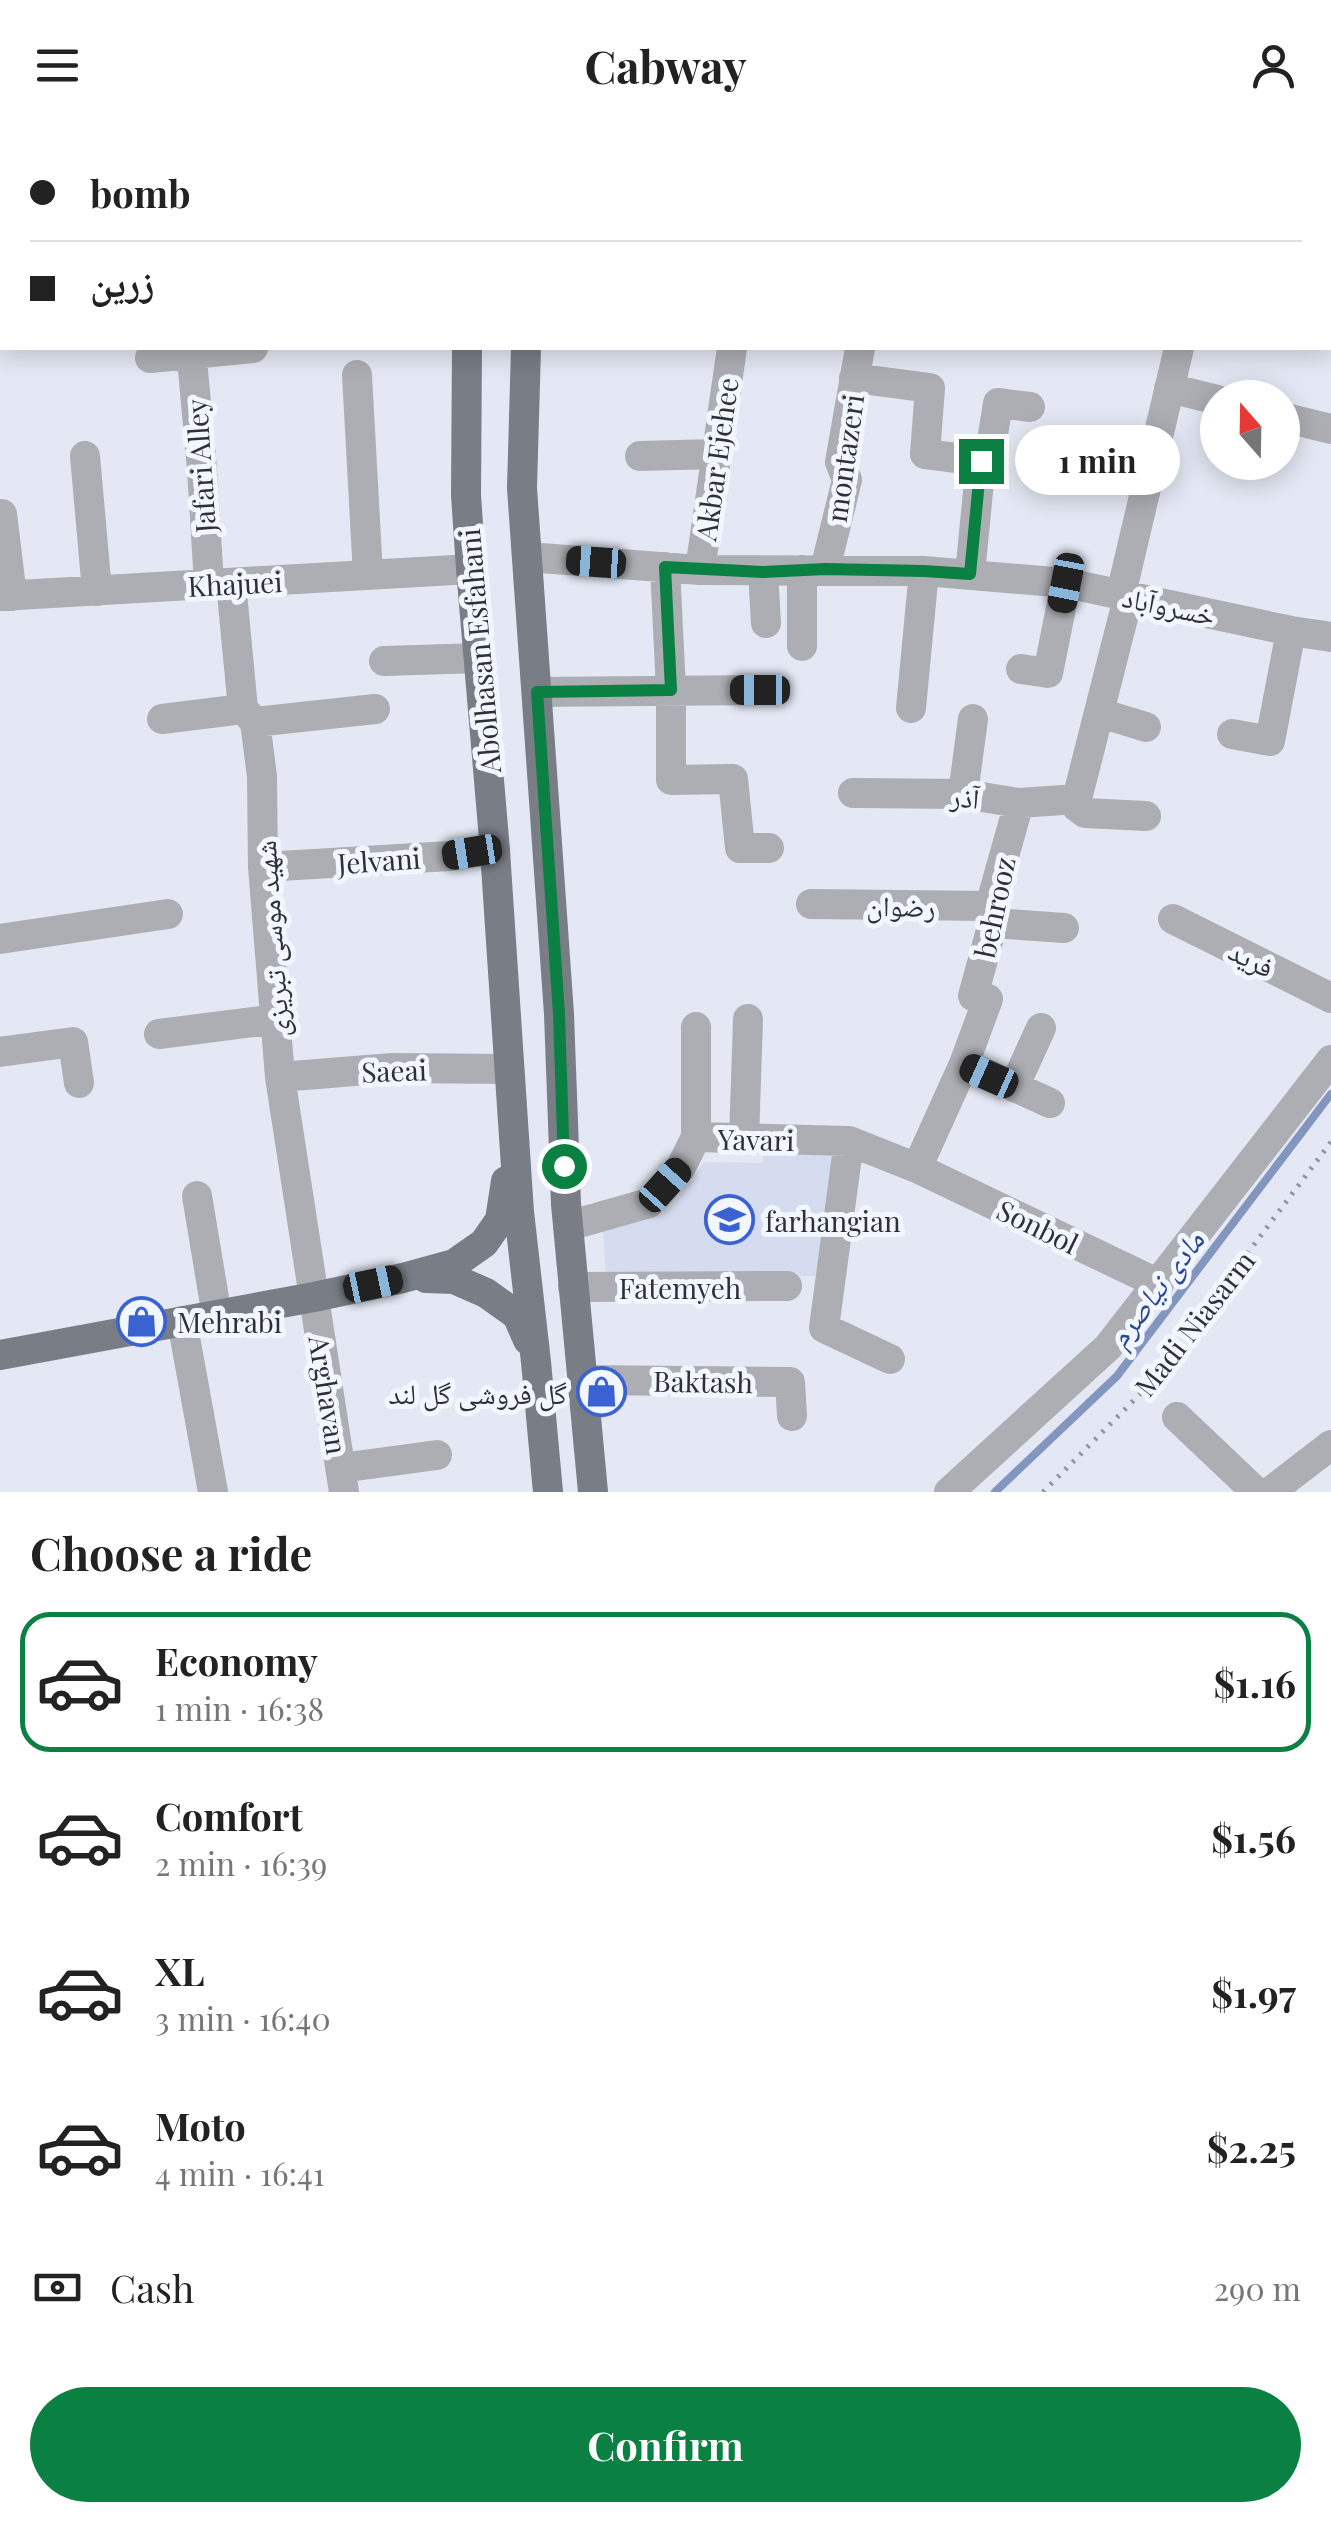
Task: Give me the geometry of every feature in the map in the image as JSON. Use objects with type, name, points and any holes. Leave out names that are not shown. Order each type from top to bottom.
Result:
[{"type":"main road","name":"Abolhasan Esfahani","points":[[467,350],[466,495],[471,569],[520,1212],[548,1492]]},
{"type":"main road","name":"Abolhasan Esfahani","points":[[526,350],[522,488],[552,921],[568,1226],[594,1492]]},
{"type":"main road","points":[[495,850],[506,862],[522,864],[536,859],[546,847]]},
{"type":"main road","points":[[499,918],[514,907],[531,906],[552,921]]},
{"type":"main road","points":[[0,1355],[314,1297],[454,1264],[484,1242],[500,1220],[514,1136]]},
{"type":"main road","points":[[402,1278],[454,1279],[486,1293],[517,1315],[536,1362]]},
{"type":"street","name":"Akbar Ejehee","points":[[700,570],[732,350]]},
{"type":"street","name":"montazeri","points":[[802,646],[813,569],[847,480],[840,462],[860,350]]},
{"type":"street","points":[[1146,816],[1085,813],[1078,807],[1077,799],[1126,606],[1121,594],[1179,350]]},
{"type":"street","points":[[150,358],[191,351]]},
{"type":"street","name":"Jafari Alley","points":[[191,351],[217,469],[220,584]]},
{"type":"street","points":[[357,374],[368,575]]},
{"type":"street","points":[[854,378],[930,388],[924,454],[989,460],[998,403],[1030,408]]},
{"type":"street","points":[[1170,388],[1200,396]]},
{"type":"street","points":[[1300,421],[1331,429]]},
{"type":"street","points":[[1092,448],[1152,460]]},
{"type":"street","points":[[640,456],[716,454]]},
{"type":"street","points":[[84,456],[97,591]]},
{"type":"street","points":[[970,574],[981,461]]},
{"type":"street","points":[[2,514],[6,596]]},
{"type":"street","name":"خسروآباد","points":[[527,557],[700,570],[924,571],[1066,583],[1331,638]]},
{"type":"street","points":[[665,567],[671,780],[732,779],[740,848],[769,848]]},
{"type":"street","name":"Khajuei","points":[[6,596],[471,569]]},
{"type":"street","points":[[911,708],[924,571]]},
{"type":"street","points":[[763,572],[766,623]]},
{"type":"street","points":[[1021,669],[1048,673],[1066,583]]},
{"type":"street","name":"شهید موسی تبریزی","points":[[220,584],[262,776],[263,867],[280,1077],[314,1297]]},
{"type":"street","points":[[1232,734],[1270,741],[1291,632]]},
{"type":"street","points":[[384,662],[480,658]]},
{"type":"street","points":[[537,692],[760,690]]},
{"type":"street","points":[[162,719],[374,709]]},
{"type":"street","points":[[1100,713],[1146,727]]},
{"type":"street","points":[[963,794],[973,719]]},
{"type":"street","name":"آذر","points":[[853,792],[963,794],[1018,803],[1077,799]]},
{"type":"street","name":"behrooz","points":[[964,1064],[988,999],[973,996],[1018,803]]},
{"type":"street","name":"Jelvani","points":[[263,867],[495,850]]},
{"type":"street","name":"رضوان","points":[[812,904],[991,914],[1064,928]]},
{"type":"street","points":[[0,939],[168,914]]},
{"type":"street","name":"فرید","points":[[1174,919],[1331,998]]},
{"type":"street","points":[[159,1034],[276,1019]]},
{"type":"street","points":[[744,1138],[748,1019]]},
{"type":"street","points":[[696,1027],[696,1137]]},
{"type":"street","points":[[1014,1087],[1041,1028]]},
{"type":"street","points":[[0,1052],[73,1042],[79,1082]]},
{"type":"street","name":"Madi Niasarm","points":[[949,1492],[1108,1347],[1331,1060]]},
{"type":"street","points":[[918,1168],[964,1064],[1050,1103]]},
{"type":"street","name":"Saeai","points":[[280,1077],[392,1068],[509,1068]]},
{"type":"street","name":"Yavari","points":[[568,1226],[649,1203],[681,1167],[696,1137],[849,1141],[918,1168]]},
{"type":"street","points":[[849,1141],[824,1328],[890,1359]]},
{"type":"street","name":"Sonbol","points":[[918,1168],[1159,1284]]},
{"type":"street","points":[[197,1196],[217,1316]]},
{"type":"street","name":"Fatemyeh","points":[[573,1287],[787,1286]]},
{"type":"street","name":"Arghavan","points":[[314,1297],[343,1480]]},
{"type":"street","points":[[182,1321],[213,1492]]},
{"type":"street","name":"Baktash","points":[[582,1380],[790,1382],[792,1416]]},
{"type":"street","points":[[1176,1417],[1256,1492]]},
{"type":"street","points":[[1270,1492],[1331,1445]]},
{"type":"street","points":[[343,1480],[437,1455]]},
{"type":"path","name":"Madi Niasarm","points":[[1043,1492],[1148,1386],[1331,1142]]},
{"type":"shaded area","name":"farhangian","points":[[764,1152],[826,1153],[834,1157],[816,1276],[609,1280],[606,1277],[605,1229],[665,1212],[704,1162],[762,1163]]},
{"type":"waterway","name":"مادی نیاصرم","points":[[995,1492],[1117,1376],[1331,1094]]},
{"type":"place","name":"farhangian","points":[[730,1220]]},
{"type":"place","name":"Mehrabi","points":[[142,1321]]},
{"type":"place","name":"گل فروشی گل لند","points":[[602,1392]]},
{"type":"route","points":[[564,1166],[559,1014],[537,692],[671,690],[665,567],[970,574],[981,461]]}]
